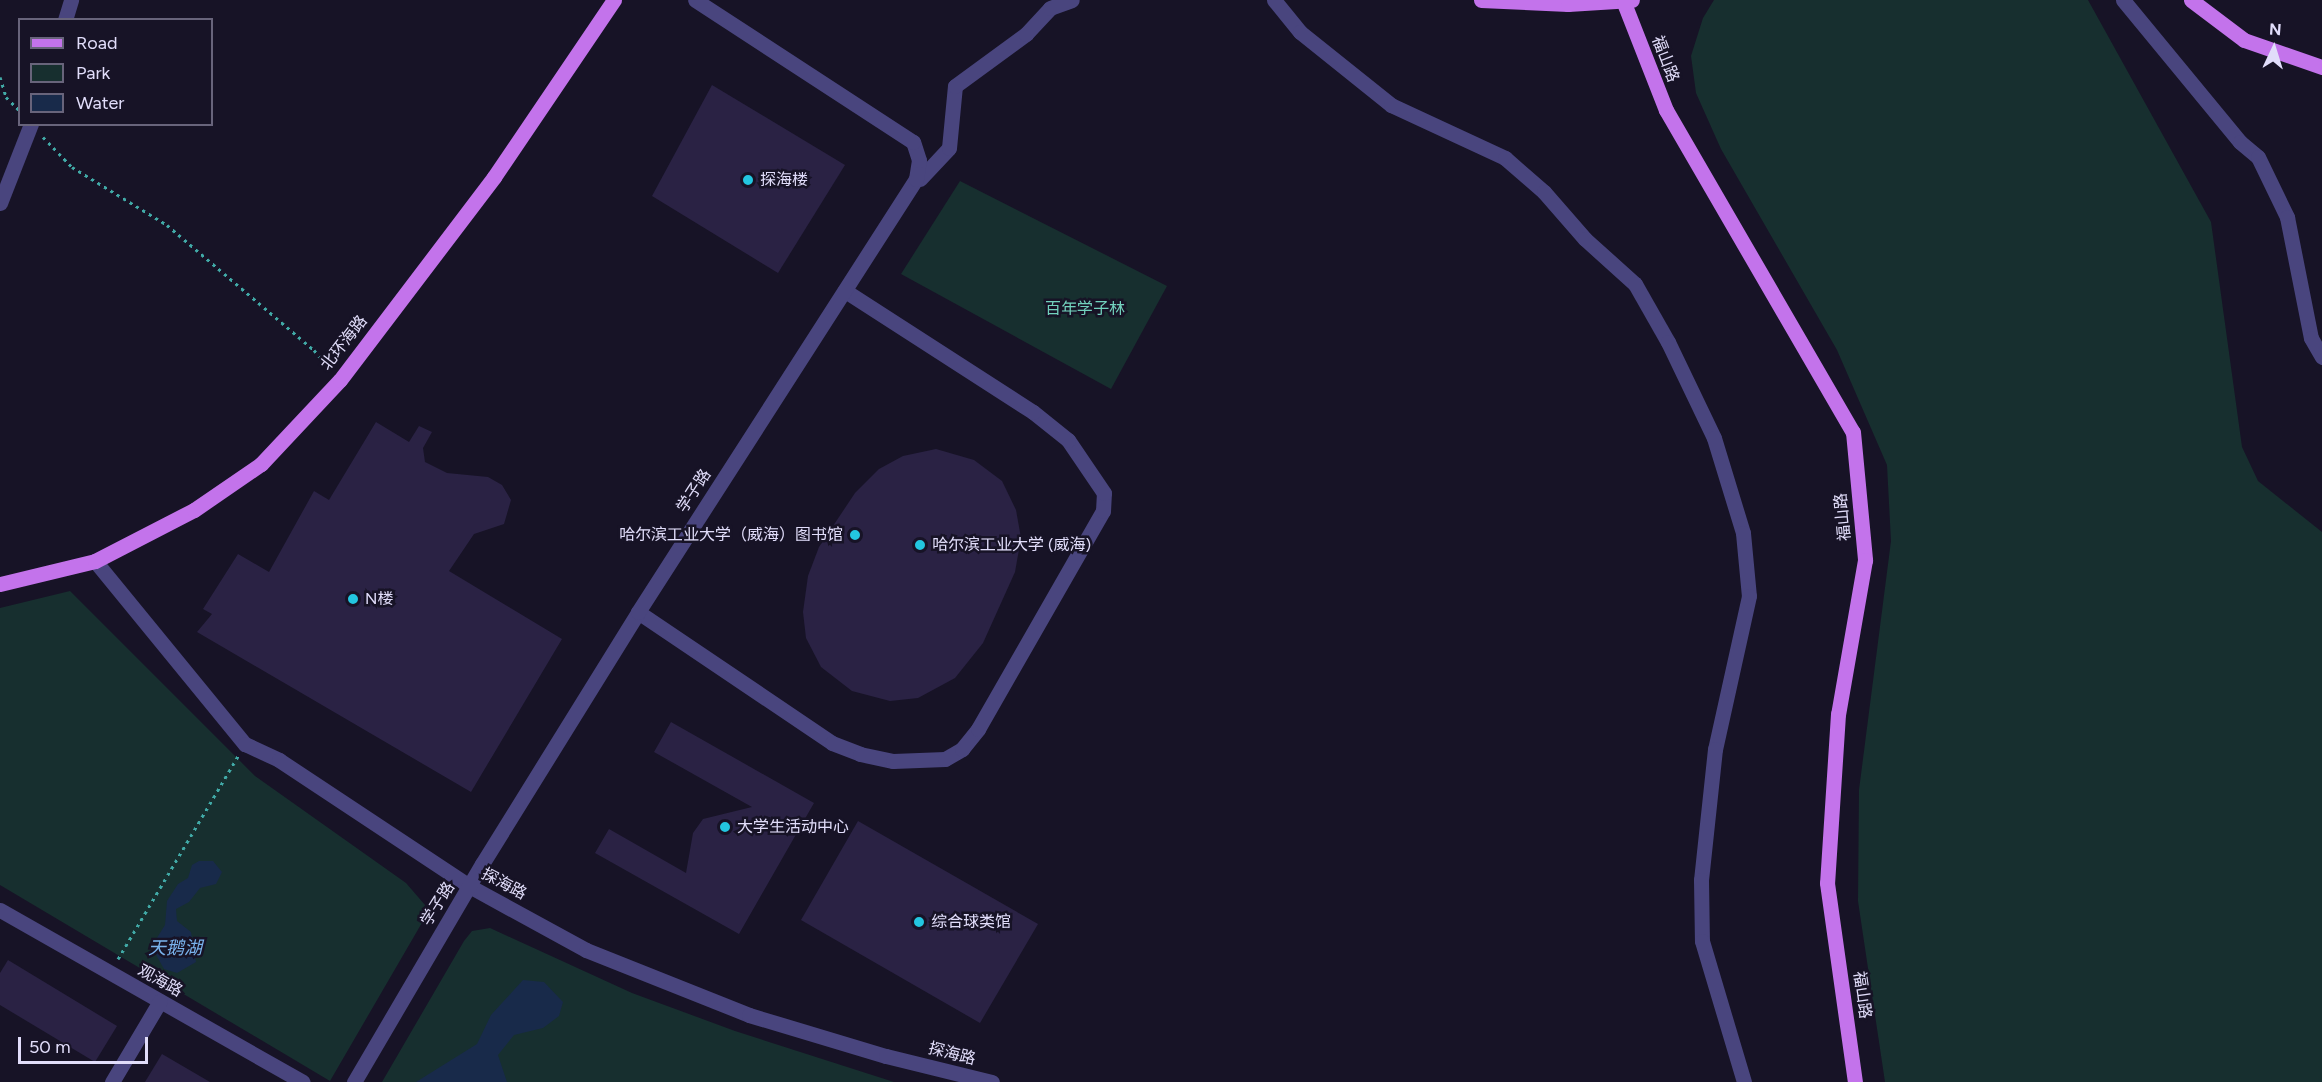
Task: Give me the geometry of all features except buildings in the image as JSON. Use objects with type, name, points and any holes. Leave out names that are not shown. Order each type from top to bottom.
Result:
[{"type":"main road","name":"北环海路","points":[[0,584],[95,561],[194,510],[261,464],[339,380],[494,177],[614,0]]},
{"type":"main road","points":[[1481,0],[1628,2]]},
{"type":"main road","points":[[2191,0],[2244,40],[2322,67]]},
{"type":"main road","name":"福山路","points":[[1628,2],[1666,110],[1853,432],[1865,560],[1838,714],[1827,884],[1855,1082]]},
{"type":"street","points":[[66,18],[71,0]]},
{"type":"street","name":"学子路","points":[[354,1082],[638,612],[916,178],[920,160],[913,142],[695,0]]},
{"type":"street","points":[[920,179],[949,148],[955,86],[1026,34],[1050,8],[1072,0]]},
{"type":"street","points":[[1274,0],[1300,32],[1391,105],[1505,158],[1544,192],[1585,239],[1635,284],[1668,342],[1714,438],[1743,533],[1749,597],[1715,749],[1701,880],[1702,941],[1744,1082]]},
{"type":"street","points":[[2122,0],[2240,142],[2258,157],[2287,217],[2311,338],[2322,357]]},
{"type":"street","points":[[0,203],[36,129]]},
{"type":"street","points":[[638,612],[832,743],[860,754],[893,761],[945,759],[962,749],[978,729],[1103,511],[1104,493],[1068,440],[845,291]]},
{"type":"street","name":"探海路","points":[[95,561],[245,744],[279,760],[471,887],[586,950],[749,1016],[886,1056],[992,1082]]},
{"type":"street","name":"观海路","points":[[0,910],[109,974],[303,1082]]},
{"type":"street","points":[[112,1082],[160,1001]]},
{"type":"path","points":[[0,77],[6,98],[18,109]]},
{"type":"path","points":[[36,129],[72,168],[167,225],[314,350],[339,380]]},
{"type":"path","points":[[109,974],[245,744]]},
{"type":"green space","points":[[1714,0],[2088,0],[2211,222],[2242,447],[2258,481],[2322,532],[2322,1082],[1885,1082],[1858,901],[1859,790],[1891,541],[1887,465],[1837,350],[1721,149],[1696,93],[1691,56],[1703,18]]},
{"type":"green space","name":"百年学子林","points":[[960,181],[1167,286],[1111,389],[901,274]]},
{"type":"green space","points":[[70,591],[255,776],[406,883],[425,905],[423,921],[330,1081],[0,885],[0,608]]},
{"type":"green space","points":[[490,928],[632,993],[735,1031],[894,1082],[382,1082],[464,941],[472,931]]},
{"type":"water","name":"天鹅湖","points":[[199,861],[213,861],[222,872],[216,884],[200,888],[189,902],[176,909],[177,921],[191,932],[196,962],[177,973],[164,969],[154,951],[155,941],[165,925],[167,901],[178,884],[188,878],[192,865]]},
{"type":"water","points":[[523,980],[544,982],[563,1002],[559,1016],[543,1028],[514,1035],[498,1055],[507,1082],[416,1082],[477,1044],[491,1015]]},
{"type":"place","name":"探海楼","points":[[748,180]]},
{"type":"place","name":"哈尔滨工业大学（威海）图书馆","points":[[855,535]]},
{"type":"place","name":"哈尔滨工业大学 (威海)","points":[[920,545]]},
{"type":"place","name":"N楼","points":[[353,599]]},
{"type":"place","name":"大学生活动中心","points":[[725,827]]},
{"type":"place","name":"综合球类馆","points":[[919,922]]}]
